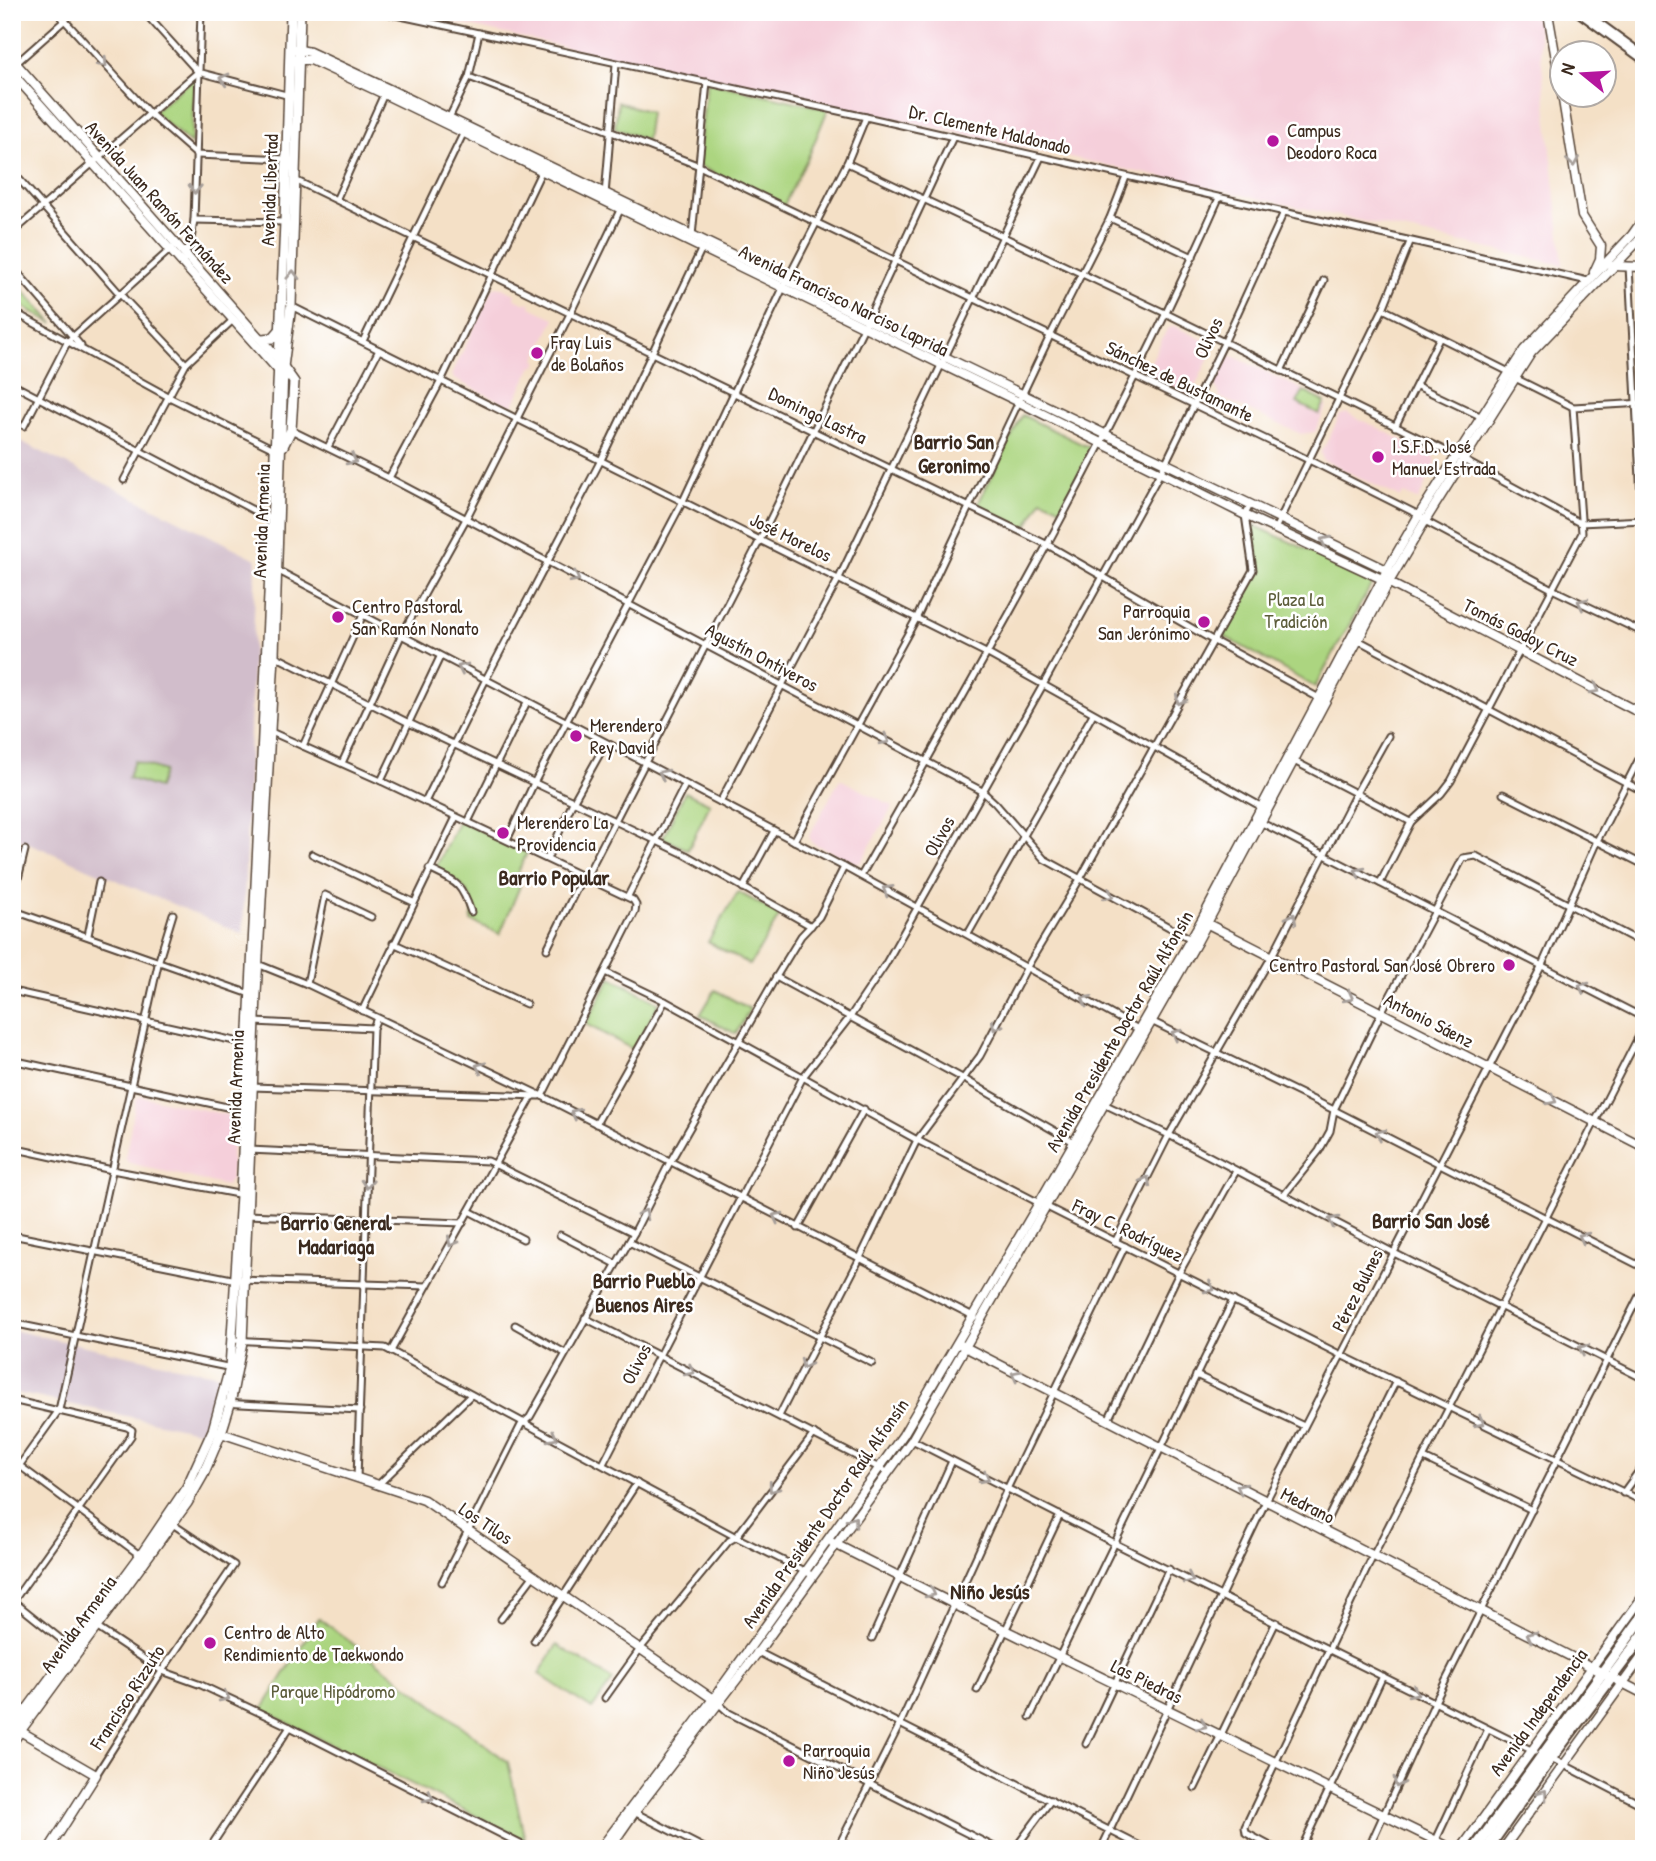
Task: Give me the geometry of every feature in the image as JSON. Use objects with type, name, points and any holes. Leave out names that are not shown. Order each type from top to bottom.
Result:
[{"type":"highway","points":[[1581,12],[1644,58]]},
{"type":"highway","name":"Avenida Independencia","points":[[1612,1678],[1644,1615]]},
{"type":"highway","name":"Avenida Independencia","points":[[1475,1849],[1644,1634]]},
{"type":"highway","name":"Avenida Independencia","points":[[1487,1849],[1547,1757]]},
{"type":"main road","name":"Avenida Libertad","points":[[280,365],[291,306],[295,49],[291,12]]},
{"type":"main road","name":"Avenida Libertad","points":[[295,49],[300,12]]},
{"type":"main road","points":[[1545,12],[1552,38]]},
{"type":"main road","name":"Avenida Francisco Narciso Laprida","points":[[295,49],[310,52],[604,198],[1162,468],[1250,505],[1390,572]]},
{"type":"main road","name":"Avenida Libertad","points":[[280,365],[285,222],[292,180],[287,159],[290,96],[295,60]]},
{"type":"main road","name":"Avenida Francisco Narciso Laprida","points":[[295,60],[311,60],[385,91]]},
{"type":"main road","name":"Avenida Juan Ramón Fernández","points":[[14,63],[96,161]]},
{"type":"main road","name":"Avenida Juan Ramón Fernández","points":[[12,73],[96,161],[280,365]]},
{"type":"main road","points":[[1564,108],[1582,216],[1597,238],[1619,255]]},
{"type":"main road","name":"Avenida Francisco Narciso Laprida","points":[[621,206],[692,236],[703,246]]},
{"type":"main road","name":"Avenida Presidente Doctor Raúl Alfonsín","points":[[1619,255],[1644,218]]},
{"type":"main road","name":"Avenida Presidente Doctor Raúl Alfonsín","points":[[1460,459],[1482,417],[1512,375],[1609,265],[1644,235]]},
{"type":"main road","points":[[1589,281],[1601,254],[1597,238]]},
{"type":"main road","points":[[1609,265],[1644,267]]},
{"type":"main road","name":"Avenida Presidente Doctor Raúl Alfonsín","points":[[1204,923],[1390,572],[1512,375],[1524,350],[1589,281],[1609,265]]},
{"type":"main road","name":"Avenida Juan Ramón Fernández","points":[[236,317],[262,339],[280,365]]},
{"type":"main road","points":[[262,339],[273,338],[281,329]]},
{"type":"main road","points":[[277,450],[291,430],[294,382],[280,365]]},
{"type":"main road","name":"Avenida Armenia","points":[[12,1742],[15,1731],[202,1475],[226,1404],[234,1368],[241,1279],[267,731],[280,365]]},
{"type":"main road","name":"Avenida Armenia","points":[[273,570],[272,520],[277,450]]},
{"type":"main road","name":"Avenida Francisco Narciso Laprida","points":[[1162,468],[1245,514],[1386,580]]},
{"type":"main road","name":"Tomás Godoy Cruz","points":[[1386,580],[1644,715]]},
{"type":"main road","name":"Avenida Presidente Doctor Raúl Alfonsín","points":[[808,1573],[836,1545],[884,1470],[957,1343],[976,1318],[1043,1205],[1262,822],[1265,808],[1294,761],[1322,699]]},
{"type":"main road","name":"Antonio Sáenz","points":[[1204,923],[1644,1147]]},
{"type":"main road","name":"Avenida Presidente Doctor Raúl Alfonsín","points":[[1043,1205],[1074,1143],[1102,1103]]},
{"type":"main road","name":"Avenida Presidente Doctor Raúl Alfonsín","points":[[600,1849],[754,1649],[808,1573],[828,1539],[912,1440],[966,1348],[976,1318]]},
{"type":"main road","name":"Medrano","points":[[957,1343],[1644,1694]]},
{"type":"main road","name":"Los Tilos","points":[[217,1432],[424,1500],[715,1701]]},
{"type":"main road","name":"Las Piedras","points":[[828,1539],[1007,1631],[1453,1849]]},
{"type":"main road","name":"Avenida Independencia","points":[[1461,1849],[1644,1595]]},
{"type":"main road","name":"Avenida Independencia","points":[[1503,1849],[1564,1765],[1612,1678],[1644,1654]]},
{"type":"main road","points":[[15,1731],[96,1775]]},
{"type":"main road","name":"Francisco Rizzuto","points":[[49,1849],[96,1775]]},
{"type":"main road","name":"Avenida Presidente Doctor Raúl Alfonsín","points":[[609,1849],[631,1811]]},
{"type":"street","points":[[57,12],[149,113],[197,155],[287,159]]},
{"type":"street","points":[[14,63],[74,12]]},
{"type":"street","points":[[144,12],[198,72],[290,96]]},
{"type":"street","points":[[182,255],[190,246],[194,220],[201,12]]},
{"type":"street","name":"Dr. Clemente Maldonado","points":[[382,12],[866,117],[1589,281]]},
{"type":"street","points":[[447,121],[469,77],[479,33]]},
{"type":"street","points":[[604,198],[616,64]]},
{"type":"street","points":[[12,233],[198,72]]},
{"type":"street","name":"Sánchez de Bustamante","points":[[469,77],[697,165],[1308,459],[1552,589],[1644,633]]},
{"type":"street","points":[[692,236],[707,82]]},
{"type":"street","points":[[337,198],[385,91]]},
{"type":"street","points":[[508,840],[534,783],[683,501],[785,285],[847,163],[866,117]]},
{"type":"street","points":[[363,341],[465,130]]},
{"type":"street","points":[[547,948],[760,540],[953,137]]},
{"type":"street","points":[[720,802],[839,578],[1041,157]]},
{"type":"street","points":[[847,163],[1165,313],[1460,459],[1580,523],[1642,520]]},
{"type":"street","points":[[389,478],[441,381],[543,168]]},
{"type":"street","points":[[12,171],[119,293],[186,364]]},
{"type":"street","points":[[794,841],[916,619],[1050,335],[1110,218],[1126,177]]},
{"type":"street","name":"Domingo Lastra","points":[[292,180],[337,198],[1048,545],[1214,641],[1322,699]]},
{"type":"street","points":[[861,876],[988,654],[1104,440],[1219,198]]},
{"type":"street","points":[[342,763],[401,636],[466,519],[570,314],[621,206]]},
{"type":"street","name":"Olivos","points":[[603,1464],[803,1077],[850,1017],[885,965],[1103,577],[1194,405],[1284,212]]},
{"type":"street","points":[[1110,218],[1193,257]]},
{"type":"street","points":[[194,220],[285,222]]},
{"type":"street","points":[[1275,529],[1382,309],[1410,242]]},
{"type":"street","points":[[24,426],[70,338],[174,246]]},
{"type":"street","points":[[425,802],[452,744],[601,460],[703,246]]},
{"type":"street","points":[[1619,255],[1630,267],[1644,556]]},
{"type":"street","points":[[12,266],[70,338],[85,350],[169,397],[277,450]]},
{"type":"street","points":[[1281,371],[1324,280]]},
{"type":"street","name":"José Morelos","points":[[291,306],[988,654],[1265,808]]},
{"type":"street","points":[[1382,309],[1573,407],[1644,403]]},
{"type":"street","points":[[12,311],[70,338]]},
{"type":"street","points":[[124,480],[186,364],[236,317]]},
{"type":"street","points":[[1395,427],[1440,337]]},
{"type":"street","points":[[328,447],[379,350]]},
{"type":"street","points":[[12,384],[272,520]]},
{"type":"street","points":[[1417,386],[1482,417]]},
{"type":"street","points":[[1380,883],[1411,822],[1441,794],[1451,780],[1582,533],[1573,407]]},
{"type":"street","name":"Agustín Ontiveros","points":[[291,430],[389,478],[982,791],[1044,859],[1194,941]]},
{"type":"street","points":[[779,1416],[917,1140],[985,1047],[1027,967],[1080,879],[1253,570],[1245,514],[1250,505]]},
{"type":"street","points":[[273,570],[861,876],[1143,1031]]},
{"type":"street","points":[[303,746],[362,617]]},
{"type":"street","points":[[1355,639],[1644,792]]},
{"type":"street","points":[[270,655],[655,840],[811,926]]},
{"type":"street","points":[[381,781],[440,657]]},
{"type":"street","points":[[468,822],[527,702]]},
{"type":"street","points":[[968,934],[1093,714]]},
{"type":"street","points":[[267,731],[628,896],[636,905],[606,971],[542,1096]]},
{"type":"street","points":[[1115,1242],[1169,1135],[1272,956],[1388,737]]},
{"type":"street","points":[[547,859],[573,802],[606,743]]},
{"type":"street","name":"Pérez Bulnes","points":[[1101,1849],[1266,1501],[1542,965],[1597,841],[1644,748]]},
{"type":"street","points":[[1294,761],[1411,822]]},
{"type":"street","points":[[628,896],[685,785]]},
{"type":"street","points":[[1503,794],[1644,866]]},
{"type":"street","points":[[362,1011],[456,817]]},
{"type":"street","points":[[1262,822],[1644,1018]]},
{"type":"street","points":[[743,888],[774,831]]},
{"type":"street","points":[[12,904],[25,850]]},
{"type":"street","points":[[312,854],[413,902]]},
{"type":"street","points":[[1284,1195],[1319,1151],[1330,1130],[1334,1110],[1381,1013],[1463,858],[1476,856],[1644,944]]},
{"type":"street","points":[[442,1582],[521,1425],[629,1242],[670,1162],[776,977],[801,936],[819,917],[844,867]]},
{"type":"street","points":[[429,869],[457,882],[471,912]]},
{"type":"street","points":[[88,935],[99,882]]},
{"type":"street","points":[[307,984],[325,895],[372,917]]},
{"type":"street","points":[[12,910],[253,994]]},
{"type":"street","points":[[12,1476],[59,1410],[159,960],[173,914]]},
{"type":"street","points":[[393,943],[526,1004]]},
{"type":"street","points":[[254,962],[307,984],[542,1096],[976,1318]]},
{"type":"street","name":"Fray C. Rodríguez","points":[[606,971],[917,1140],[1115,1242],[1644,1502]]},
{"type":"street","points":[[776,977],[964,1079],[1074,1143]]},
{"type":"street","points":[[12,991],[251,1044]]},
{"type":"street","points":[[596,1124],[665,1001]]},
{"type":"street","points":[[357,1478],[370,1091],[373,1028],[377,1018]]},
{"type":"street","points":[[1149,1020],[1334,1110],[1644,1268]]},
{"type":"street","points":[[252,1022],[373,1028]]},
{"type":"street","points":[[1276,1849],[1266,1847],[1245,1833],[1245,1827],[1373,1556],[1644,1026]]},
{"type":"street","points":[[12,1060],[248,1111]]},
{"type":"street","points":[[249,1087],[542,1096]]},
{"type":"street","points":[[391,1350],[532,1097]]},
{"type":"street","points":[[1102,1103],[1644,1379]]},
{"type":"street","points":[[798,1228],[864,1110]]},
{"type":"street","points":[[12,1148],[112,1170],[245,1194]]},
{"type":"street","points":[[247,1150],[488,1161],[634,1233]]},
{"type":"street","points":[[1108,1420],[1179,1273],[1236,1171]]},
{"type":"street","points":[[469,1211],[523,1238]]},
{"type":"street","points":[[244,1215],[463,1223]]},
{"type":"street","points":[[12,1235],[241,1279],[427,1286]]},
{"type":"street","points":[[560,1236],[616,1264]]},
{"type":"street","points":[[629,1242],[872,1363]]},
{"type":"street","points":[[837,1849],[900,1724],[1007,1489],[1125,1246]]},
{"type":"street","points":[[1368,1849],[1436,1702],[1644,1286]]},
{"type":"street","points":[[1030,1717],[1233,1300]]},
{"type":"street","points":[[585,1318],[884,1470]]},
{"type":"street","points":[[12,1323],[234,1368]]},
{"type":"street","points":[[515,1325],[565,1353]]},
{"type":"street","points":[[237,1341],[362,1346],[391,1350],[736,1537],[808,1573]]},
{"type":"street","points":[[1196,1374],[1304,1426]]},
{"type":"street","points":[[1322,1530],[1396,1381]]},
{"type":"street","points":[[378,1485],[471,1395]]},
{"type":"street","points":[[12,1400],[132,1430],[131,1436],[80,1510],[13,1601],[75,1650]]},
{"type":"street","points":[[226,1404],[360,1410]]},
{"type":"street","points":[[605,1698],[640,1649],[729,1541],[736,1537],[814,1434]]},
{"type":"street","points":[[903,1435],[1114,1543],[1644,1806]]},
{"type":"street","points":[[1424,1458],[1532,1510]]},
{"type":"street","points":[[12,1460],[144,1557]]},
{"type":"street","points":[[872,1638],[952,1461]]},
{"type":"street","points":[[1623,1493],[1644,1464]]},
{"type":"street","points":[[534,1641],[637,1483]]},
{"type":"street","points":[[977,1690],[1060,1515]]},
{"type":"street","name":"Francisco Rizzuto","points":[[96,1775],[234,1565],[169,1521]]},
{"type":"street","points":[[1086,1744],[1169,1569]]},
{"type":"street","points":[[502,1619],[534,1575]]},
{"type":"street","points":[[1195,1788],[1276,1622]]},
{"type":"street","points":[[94,1625],[162,1671],[201,1685],[290,1727],[530,1849]]},
{"type":"street","points":[[754,1649],[1146,1849]]},
{"type":"street","points":[[1301,1849],[1383,1676]]},
{"type":"street","points":[[715,1701],[729,1713],[998,1849]]},
{"type":"street","points":[[209,1849],[290,1727]]},
{"type":"street","points":[[1436,1840],[1489,1729]]},
{"type":"street","points":[[1017,1849],[1051,1800]]},
{"type":"street","points":[[631,1811],[706,1849]]},
{"type":"shaded area","name":"Campus Deodoro Roca","points":[[406,12],[1530,12],[1537,17],[1563,265]]},
{"type":"shaded area","points":[[498,286],[515,294],[514,298],[525,304],[531,304],[530,307],[555,318],[536,359],[538,361],[535,367],[532,366],[512,407],[454,379],[452,374],[493,288]]},
{"type":"shaded area","points":[[1174,326],[1210,343],[1213,350],[1192,393],[1186,394],[1150,377],[1147,370],[1167,329]]},
{"type":"shaded area","points":[[1233,356],[1326,401],[1326,408],[1315,432],[1301,434],[1219,397],[1214,383],[1225,357]]},
{"type":"shaded area","name":"I.S.F.D. José Manuel Estrada","points":[[1347,413],[1433,455],[1436,463],[1418,500],[1403,494],[1401,498],[1323,460],[1321,452],[1340,415]]},
{"type":"shaded area","points":[[12,437],[256,559],[243,934],[12,836]]},
{"type":"shaded area","points":[[840,779],[893,806],[861,862],[855,864],[811,842],[809,836]]},
{"type":"shaded area","points":[[141,1096],[228,1115],[232,1119],[231,1180],[226,1186],[129,1163],[125,1158],[136,1099]]},
{"type":"shaded area","points":[[12,1330],[223,1376],[207,1433],[12,1392]]},
{"type":"green space","points":[[195,77],[191,144],[153,112]]},
{"type":"green space","points":[[707,82],[828,109],[783,207],[697,165]]},
{"type":"green space","points":[[618,102],[650,112],[646,140],[615,128]]},
{"type":"green space","points":[[12,278],[53,323],[12,301]]},
{"type":"green space","points":[[1303,391],[1325,402],[1319,414],[1297,403]]},
{"type":"green space","points":[[1022,415],[1092,449],[1061,508],[1042,499],[1025,530],[977,506]]},
{"type":"green space","name":"Plaza La Tradición","points":[[1253,525],[1374,580],[1315,687],[1222,635],[1257,570]]},
{"type":"green space","points":[[134,761],[164,771],[158,788],[128,778]]},
{"type":"green space","points":[[685,792],[710,804],[688,850],[663,838]]},
{"type":"green space","points":[[459,820],[527,853],[513,883],[520,886],[500,934],[471,921],[473,911],[469,895],[458,882],[435,869]]},
{"type":"green space","points":[[738,892],[780,915],[750,965],[708,942]]},
{"type":"green space","points":[[611,977],[659,1003],[634,1050],[586,1024]]},
{"type":"green space","points":[[715,990],[750,1009],[736,1034],[700,1015]]},
{"type":"green space","name":"Parque Hipódromo","points":[[319,1618],[508,1762],[525,1840],[262,1710]]},
{"type":"green space","points":[[557,1645],[613,1680],[592,1709],[539,1674]]},
{"type":"place","name":"Campus Deodoro Roca","points":[[1273,141]]},
{"type":"place","name":"Fray Luis de Bolaños","points":[[537,353]]},
{"type":"place","name":"I.S.F.D. José Manuel Estrada","points":[[1378,457]]},
{"type":"place","name":"Centro Pastoral San Ramón Nonato","points":[[338,617]]},
{"type":"place","name":"Parroquia San Jerónimo","points":[[1204,622]]},
{"type":"place","name":"Merendero Rey David","points":[[576,736]]},
{"type":"place","name":"Merendero La Providencia","points":[[503,833]]},
{"type":"place","name":"Centro Pastoral San José Obrero","points":[[1509,965]]},
{"type":"place","name":"Centro de Alto Rendimiento de Taekwondo","points":[[210,1643]]},
{"type":"place","name":"Parroquia Niño Jesús","points":[[789,1761]]},
{"type":"district","name":"Barrio San Geronimo","points":[[954,453]]},
{"type":"district","name":"Barrio Popular","points":[[554,877]]},
{"type":"district","name":"Barrio San José","points":[[1431,1220]]},
{"type":"district","name":"Barrio General Madariaga","points":[[336,1234]]},
{"type":"district","name":"Barrio Pueblo Buenos Aires","points":[[644,1292]]},
{"type":"district","name":"Niño Jesús","points":[[990,1591]]}]
